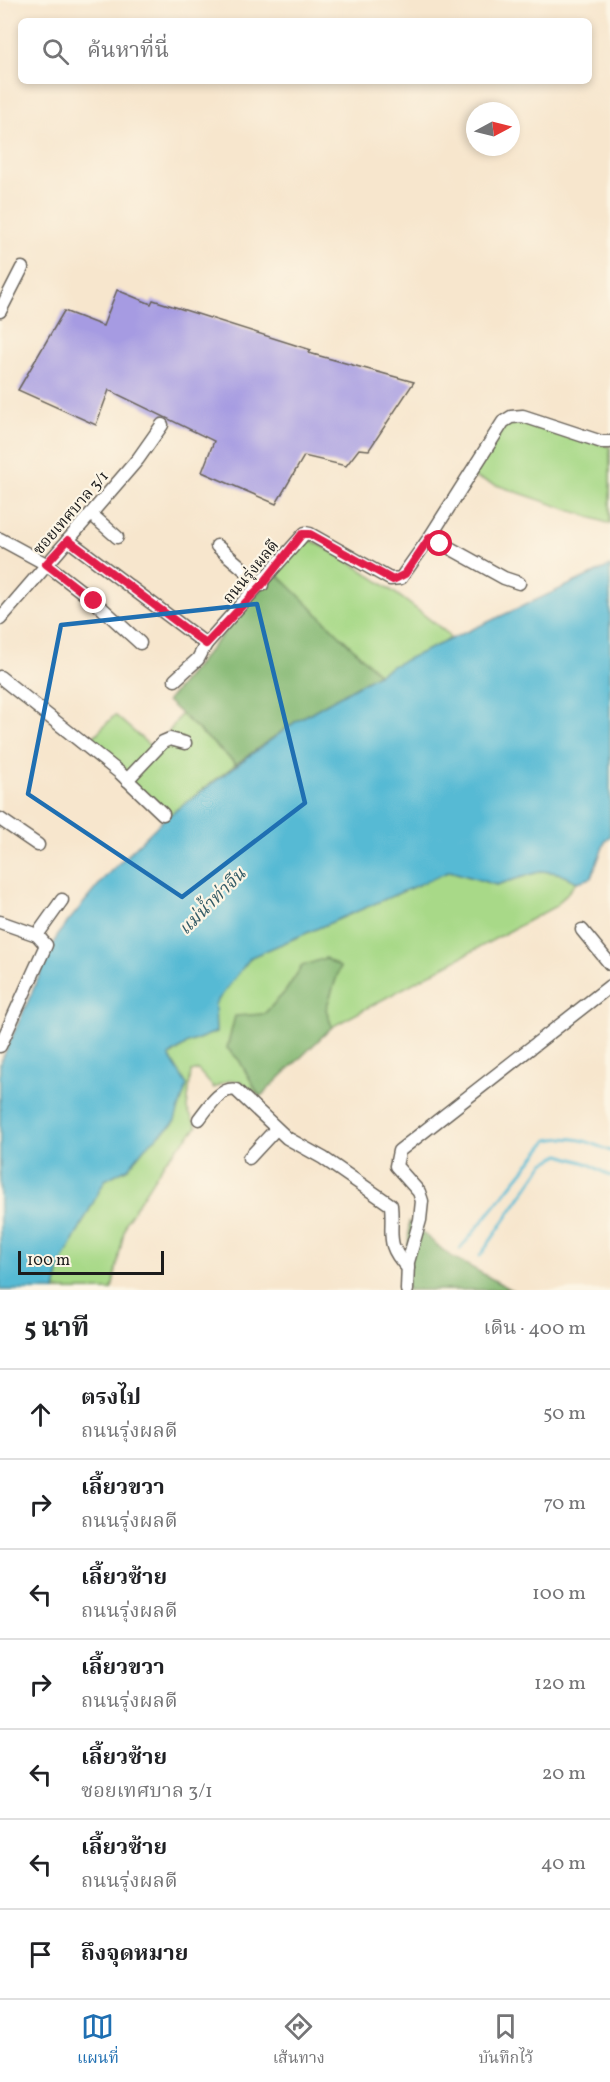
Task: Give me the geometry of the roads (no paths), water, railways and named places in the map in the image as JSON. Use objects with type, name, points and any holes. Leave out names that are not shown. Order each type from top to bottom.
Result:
[{"type":"street","points":[[0,311],[22,268]]},
{"type":"street","name":"ถนนรุ่งผลดี","points":[[175,680],[198,659],[206,644],[262,585],[305,533],[393,580],[405,574],[503,422],[511,417],[523,416],[602,442],[610,441]]},
{"type":"street","name":"ซอยเทศบาล 3/1","points":[[0,619],[138,459],[162,425]]},
{"type":"street","points":[[91,514],[117,537]]},
{"type":"street","points":[[430,537],[504,578],[519,583]]},
{"type":"street","points":[[0,539],[46,564],[94,601],[140,643]]},
{"type":"street","points":[[68,540],[206,644]]},
{"type":"street","points":[[217,546],[262,585]]},
{"type":"street","points":[[0,677],[127,780],[163,814]]},
{"type":"street","points":[[127,780],[162,742],[170,739],[185,743]]},
{"type":"street","points":[[0,819],[38,845]]},
{"type":"street","points":[[37,935],[62,900]]},
{"type":"street","points":[[0,922],[37,935],[46,945],[5,1022],[0,1046]]},
{"type":"street","points":[[582,930],[610,964]]},
{"type":"street","points":[[407,1290],[408,1268],[422,1201],[419,1192],[396,1166],[399,1151],[610,986]]},
{"type":"street","points":[[198,1119],[219,1095],[232,1089],[276,1129],[391,1205],[392,1246],[395,1254],[408,1268]]},
{"type":"street","points":[[249,1158],[276,1129]]},
{"type":"water","name":"แม่น้ำท่าจีน","points":[[610,566],[610,836],[605,842],[591,878],[577,882],[558,873],[542,871],[496,885],[450,871],[251,957],[215,1004],[216,1032],[188,1043],[169,1056],[187,1085],[174,1123],[145,1147],[128,1168],[105,1180],[61,1264],[55,1290],[0,1290],[0,1064],[58,934],[106,876],[164,819],[298,720],[392,666]]},
{"type":"waterway","points":[[460,1249],[548,1140],[565,1138],[580,1140],[610,1151]]},
{"type":"waterway","points":[[480,1256],[544,1163],[560,1155],[589,1164],[610,1176]]}]
